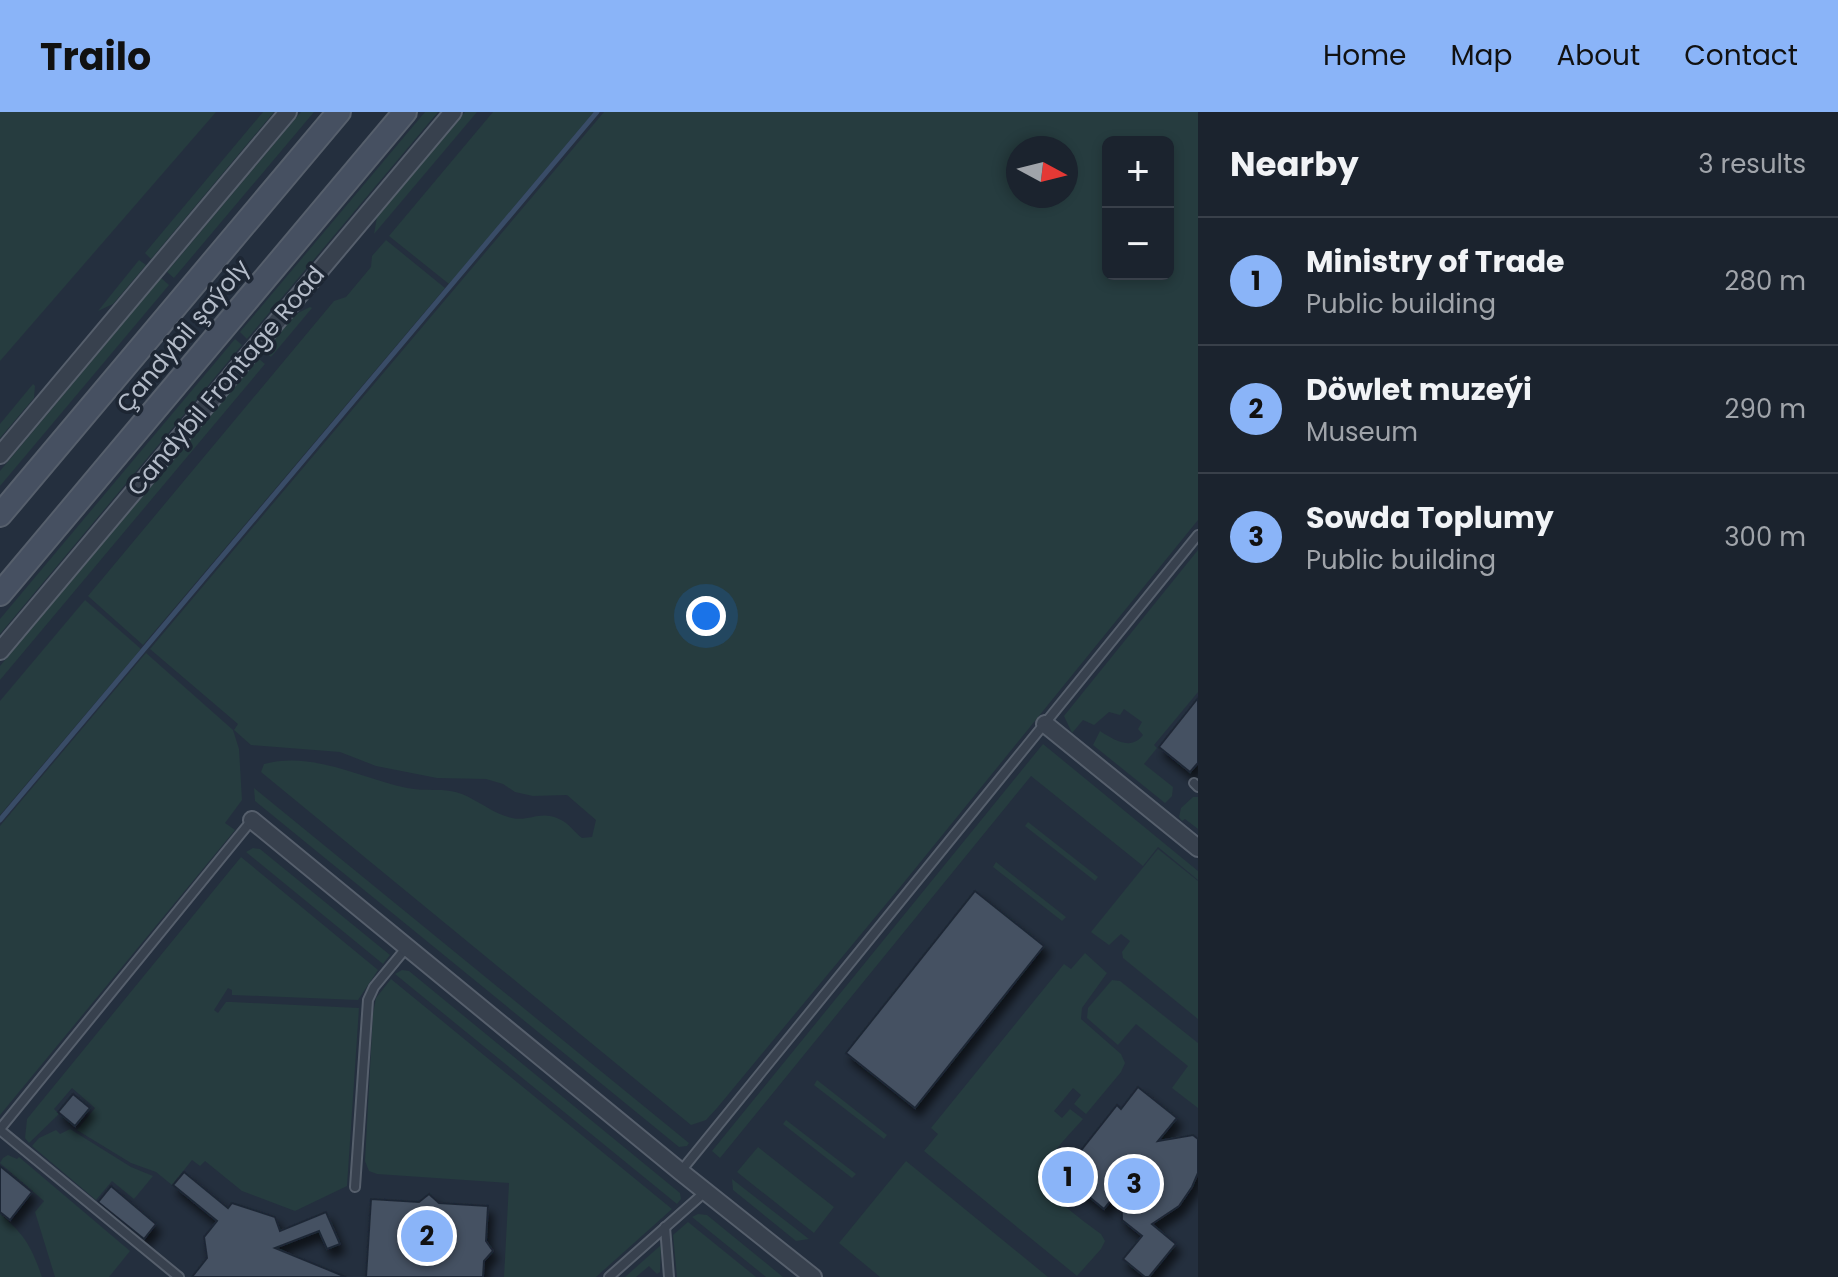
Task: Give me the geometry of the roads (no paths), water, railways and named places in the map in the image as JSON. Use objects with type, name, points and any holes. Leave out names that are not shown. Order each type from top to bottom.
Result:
[{"type":"main road","name":"Çandybil şaýoly","points":[[0,515],[339,112]]},
{"type":"main road","name":"Çandybil şaýoly","points":[[0,594],[405,112]]},
{"type":"street","points":[[0,455],[288,112]]},
{"type":"street","name":"Candybil Frontage Road","points":[[0,651],[453,112]]},
{"type":"street","points":[[1045,724],[1198,848]]},
{"type":"street","points":[[252,820],[813,1277]]},
{"type":"lane","points":[[681,1172],[1198,535]]},
{"type":"lane","points":[[179,1277],[0,1129],[252,820]]},
{"type":"lane","points":[[355,1187],[368,1000],[374,987],[407,947]]},
{"type":"lane","points":[[609,1277],[705,1191]]},
{"type":"lane","points":[[665,1227],[669,1277]]},
{"type":"waterway","points":[[0,820],[597,112]]},
{"type":"place","name":"Ministry of Trade","points":[[1068,1177]]},
{"type":"place","name":"Sowda Toplumy","points":[[1134,1184]]},
{"type":"place","name":"Döwlet muzeýi","points":[[427,1236]]}]
